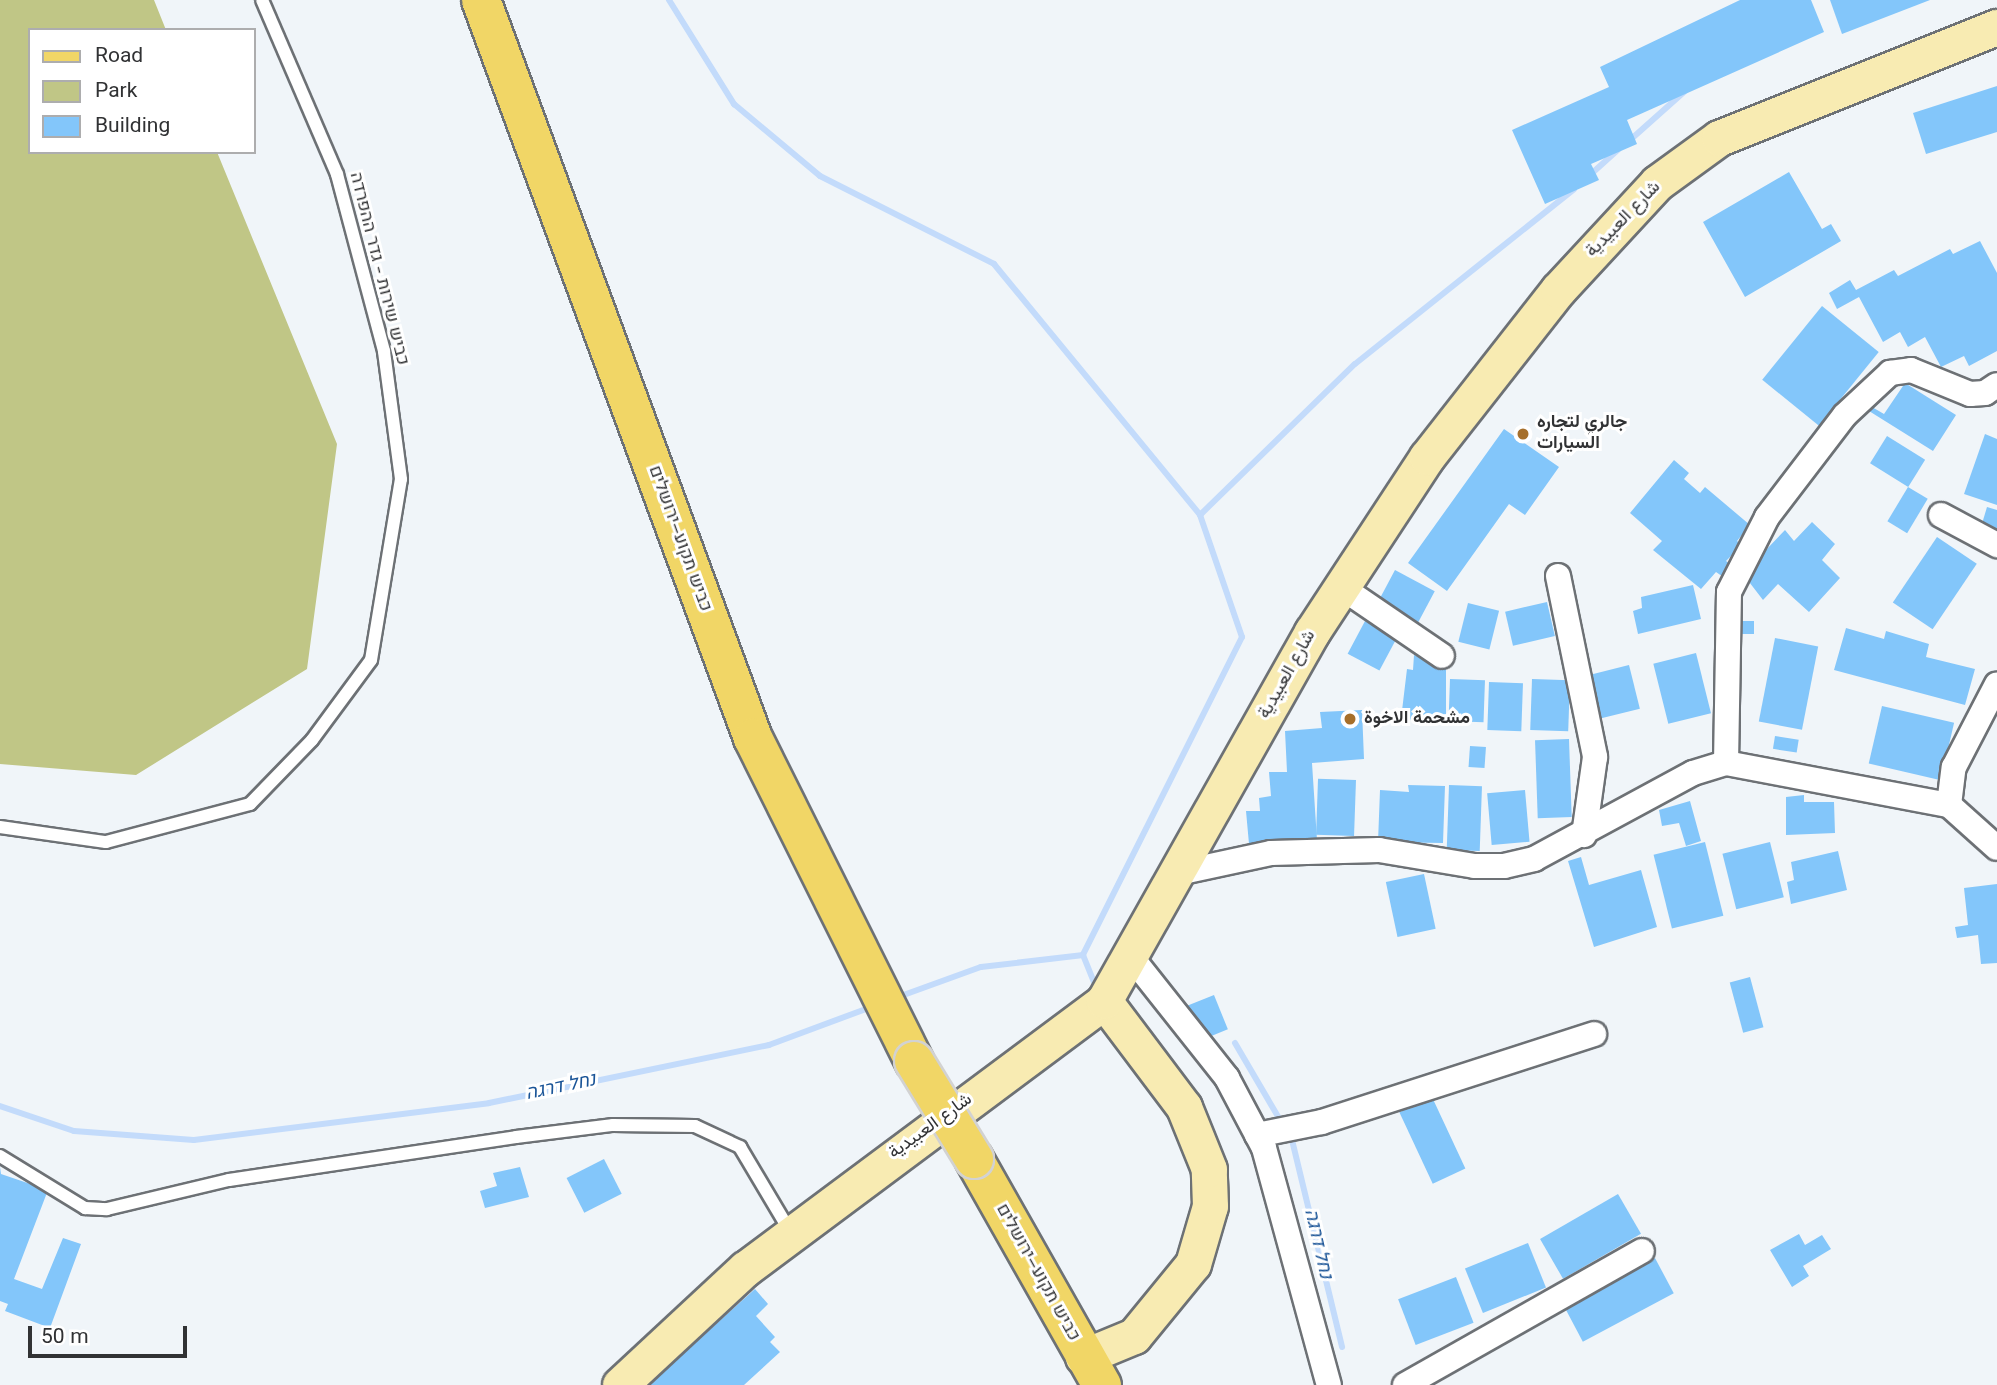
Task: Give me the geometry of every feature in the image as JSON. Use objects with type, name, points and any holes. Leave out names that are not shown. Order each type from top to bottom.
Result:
[{"type":"main road","name":"כביש תקוע–ירושלים","points":[[481,0],[752,738],[914,1061],[974,1159],[1092,1371]]},
{"type":"main road","name":"شارع العبيدية","points":[[620,1385],[746,1269],[791,1233],[1104,1001],[1132,958],[1341,587],[1427,457],[1550,300],[1657,183],[1719,138],[1997,27]]},
{"type":"main road","points":[[1092,1371],[1134,1336],[1192,1264],[1210,1206],[1209,1169],[1184,1107],[1104,1001]]},
{"type":"street","points":[[1726,763],[1729,592],[1767,517],[1845,415],[1890,373],[1911,370],[1970,394],[1985,393],[1997,384]]},
{"type":"street","points":[[1941,515],[1997,545]]},
{"type":"street","points":[[1558,576],[1595,757],[1584,835]]},
{"type":"street","points":[[1341,587],[1442,656]]},
{"type":"street","points":[[1948,805],[1954,767],[1997,684]]},
{"type":"street","points":[[1178,873],[1271,853],[1379,850],[1475,866],[1504,866],[1534,859],[1584,835],[1693,773],[1726,763],[1948,805],[1997,848]]},
{"type":"street","points":[[1132,958],[1227,1078],[1257,1135],[1329,1385]]},
{"type":"street","points":[[1257,1135],[1322,1122],[1594,1034]]},
{"type":"street","points":[[1405,1385],[1643,1251]]},
{"type":"lane","name":"כביש שירות - גדר ההפרדה","points":[[0,827],[106,842],[250,804],[312,740],[371,660],[401,479],[384,351],[338,174],[262,0]]},
{"type":"lane","points":[[0,1156],[77,1204],[107,1209],[229,1180],[540,1133],[613,1125],[695,1126],[740,1147],[791,1233]]},
{"type":"green space","points":[[0,0],[154,0],[165,28],[28,28],[28,154],[218,154],[337,444],[307,669],[136,775],[0,764]]},
{"type":"building","points":[[1740,0],[1811,0],[1824,32],[1627,120],[1637,144],[1591,164],[1599,180],[1545,204],[1512,130],[1609,87],[1600,67]]},
{"type":"building","points":[[1830,0],[1930,0],[1842,34]]},
{"type":"building","points":[[1997,86],[1997,132],[1926,154],[1913,113]]},
{"type":"building","points":[[1789,172],[1822,229],[1831,224],[1841,241],[1745,297],[1703,222]]},
{"type":"building","points":[[1980,241],[1997,273],[1997,351],[1969,366],[1964,356],[1941,367],[1925,337],[1908,347],[1900,332],[1883,342],[1859,297],[1837,309],[1829,293],[1850,280],[1856,290],[1894,270],[1898,276],[1950,249],[1953,254]]},
{"type":"building","points":[[1822,306],[1879,352],[1819,426],[1762,380]]},
{"type":"building","points":[[1905,383],[1956,415],[1933,451],[1869,411],[1872,407],[1884,414]]},
{"type":"building","points":[[1504,429],[1559,467],[1525,515],[1509,504],[1447,591],[1408,563]]},
{"type":"building","points":[[1985,434],[1997,439],[1997,505],[1964,494]]},
{"type":"building","points":[[1887,436],[1925,460],[1908,487],[1870,463]]},
{"type":"building","points":[[1674,460],[1689,473],[1684,479],[1700,493],[1705,487],[1750,525],[1737,541],[1749,551],[1741,560],[1734,553],[1726,561],[1739,570],[1729,581],[1716,572],[1701,589],[1653,550],[1662,541],[1630,513]]},
{"type":"building","points":[[1908,487],[1928,499],[1907,533],[1887,521]]},
{"type":"building","points":[[1987,507],[1997,510],[1997,533],[1981,527]]},
{"type":"building","points":[[1812,522],[1835,544],[1822,560],[1840,578],[1809,612],[1778,584],[1763,600],[1743,574],[1785,530],[1794,541]]},
{"type":"building","points":[[1937,537],[1977,564],[1933,629],[1893,602]]},
{"type":"building","points":[[1395,570],[1435,591],[1417,625],[1377,604]]},
{"type":"building","points":[[1693,585],[1701,619],[1638,634],[1633,611],[1642,608],[1641,597]]},
{"type":"building","points":[[1547,602],[1555,636],[1513,646],[1505,612]]},
{"type":"building","points":[[1468,603],[1499,611],[1489,650],[1458,642]]},
{"type":"building","points":[[1365,621],[1397,638],[1379,671],[1348,654]]},
{"type":"building","points":[[1740,621],[1754,621],[1754,634],[1740,634]]},
{"type":"building","points":[[1846,628],[1884,639],[1886,631],[1929,644],[1926,657],[1975,669],[1965,705],[1834,670]]},
{"type":"building","points":[[1775,638],[1818,646],[1802,730],[1759,721]]},
{"type":"building","points":[[1696,653],[1711,713],[1668,724],[1653,664]]},
{"type":"building","points":[[1414,655],[1446,669],[1446,721],[1401,719],[1407,669],[1413,670]]},
{"type":"building","points":[[1629,665],[1640,709],[1596,720],[1585,676]]},
{"type":"building","points":[[1450,679],[1485,680],[1484,722],[1449,721]]},
{"type":"building","points":[[1532,679],[1570,680],[1568,731],[1530,730]]},
{"type":"building","points":[[1489,682],[1523,683],[1521,731],[1487,730]]},
{"type":"building","points":[[1882,706],[1954,723],[1941,780],[1869,763]]},
{"type":"building","points":[[1362,710],[1364,759],[1312,763],[1317,840],[1249,844],[1246,811],[1260,811],[1259,798],[1271,796],[1269,772],[1287,772],[1285,731],[1322,728],[1320,712]]},
{"type":"building","points":[[1775,736],[1799,740],[1797,753],[1773,749]]},
{"type":"building","points":[[1569,739],[1572,817],[1538,818],[1535,740]]},
{"type":"building","points":[[1470,746],[1486,747],[1484,768],[1469,767]]},
{"type":"building","points":[[1318,779],[1356,780],[1354,836],[1316,835]]},
{"type":"building","points":[[1408,785],[1445,786],[1443,843],[1378,842],[1380,790],[1409,792]]},
{"type":"building","points":[[1449,785],[1482,786],[1480,851],[1447,850]]},
{"type":"building","points":[[1525,790],[1530,842],[1492,845],[1487,793]]},
{"type":"building","points":[[1804,795],[1804,802],[1834,802],[1835,833],[1786,835],[1786,797]]},
{"type":"building","points":[[1690,801],[1701,841],[1686,846],[1679,823],[1662,826],[1659,810]]},
{"type":"building","points":[[1705,842],[1723,916],[1672,929],[1654,855]]},
{"type":"building","points":[[1770,842],[1784,897],[1736,909],[1722,854]]},
{"type":"building","points":[[1838,851],[1847,890],[1791,904],[1787,882],[1794,880],[1791,862]]},
{"type":"building","points":[[1581,857],[1589,885],[1641,870],[1657,927],[1594,947],[1568,861]]},
{"type":"building","points":[[1424,874],[1436,929],[1397,937],[1386,882]]},
{"type":"building","points":[[1997,884],[1997,963],[1981,964],[1978,935],[1957,938],[1955,927],[1968,925],[1964,888]]},
{"type":"building","points":[[1750,977],[1763,1027],[1743,1033],[1730,982]]},
{"type":"building","points":[[1214,995],[1228,1029],[1199,1041],[1185,1007]]},
{"type":"building","points":[[1432,1097],[1465,1169],[1433,1184],[1399,1112]]},
{"type":"building","points":[[604,1159],[622,1194],[584,1213],[567,1178]]},
{"type":"building","points":[[0,1167],[1,1174],[48,1190],[14,1279],[42,1289],[63,1238],[81,1244],[50,1328],[5,1311],[8,1304],[0,1301]]},
{"type":"building","points":[[520,1167],[529,1197],[485,1208],[480,1191],[497,1186],[493,1173]]},
{"type":"building","points":[[1618,1194],[1641,1234],[1563,1279],[1540,1239]]},
{"type":"building","points":[[1799,1234],[1805,1245],[1822,1235],[1831,1249],[1803,1266],[1809,1276],[1792,1287],[1770,1250]]},
{"type":"building","points":[[1528,1243],[1546,1288],[1483,1313],[1465,1268]]},
{"type":"building","points":[[1655,1258],[1674,1293],[1583,1342],[1564,1306]]},
{"type":"building","points":[[1456,1277],[1474,1323],[1416,1345],[1398,1299]]},
{"type":"building","points":[[755,1289],[768,1304],[756,1316],[775,1337],[770,1342],[780,1352],[744,1385],[648,1385]]},
{"type":"waterway","points":[[669,0],[734,104],[820,176],[994,264],[1200,515],[1242,637],[1083,955]]},
{"type":"waterway","points":[[1629,141],[1684,92]]},
{"type":"waterway","points":[[1590,175],[1618,150]]},
{"type":"waterway","points":[[1200,515],[1355,364],[1574,189]]},
{"type":"waterway","name":"נחל דרגה","points":[[898,997],[981,967],[1083,955],[1094,982]]},
{"type":"waterway","name":"נחל דרגה","points":[[0,1106],[74,1131],[194,1140],[489,1103],[769,1045],[874,1006]]},
{"type":"waterway","name":"נחל דרגה","points":[[1235,1043],[1280,1120]]},
{"type":"waterway","name":"נחל דרגה","points":[[1292,1140],[1342,1347]]},
{"type":"place","name":"جالري لتجاره السيارات","points":[[1523,434]]},
{"type":"place","name":"مشحمة الاخوة","points":[[1350,719]]}]
